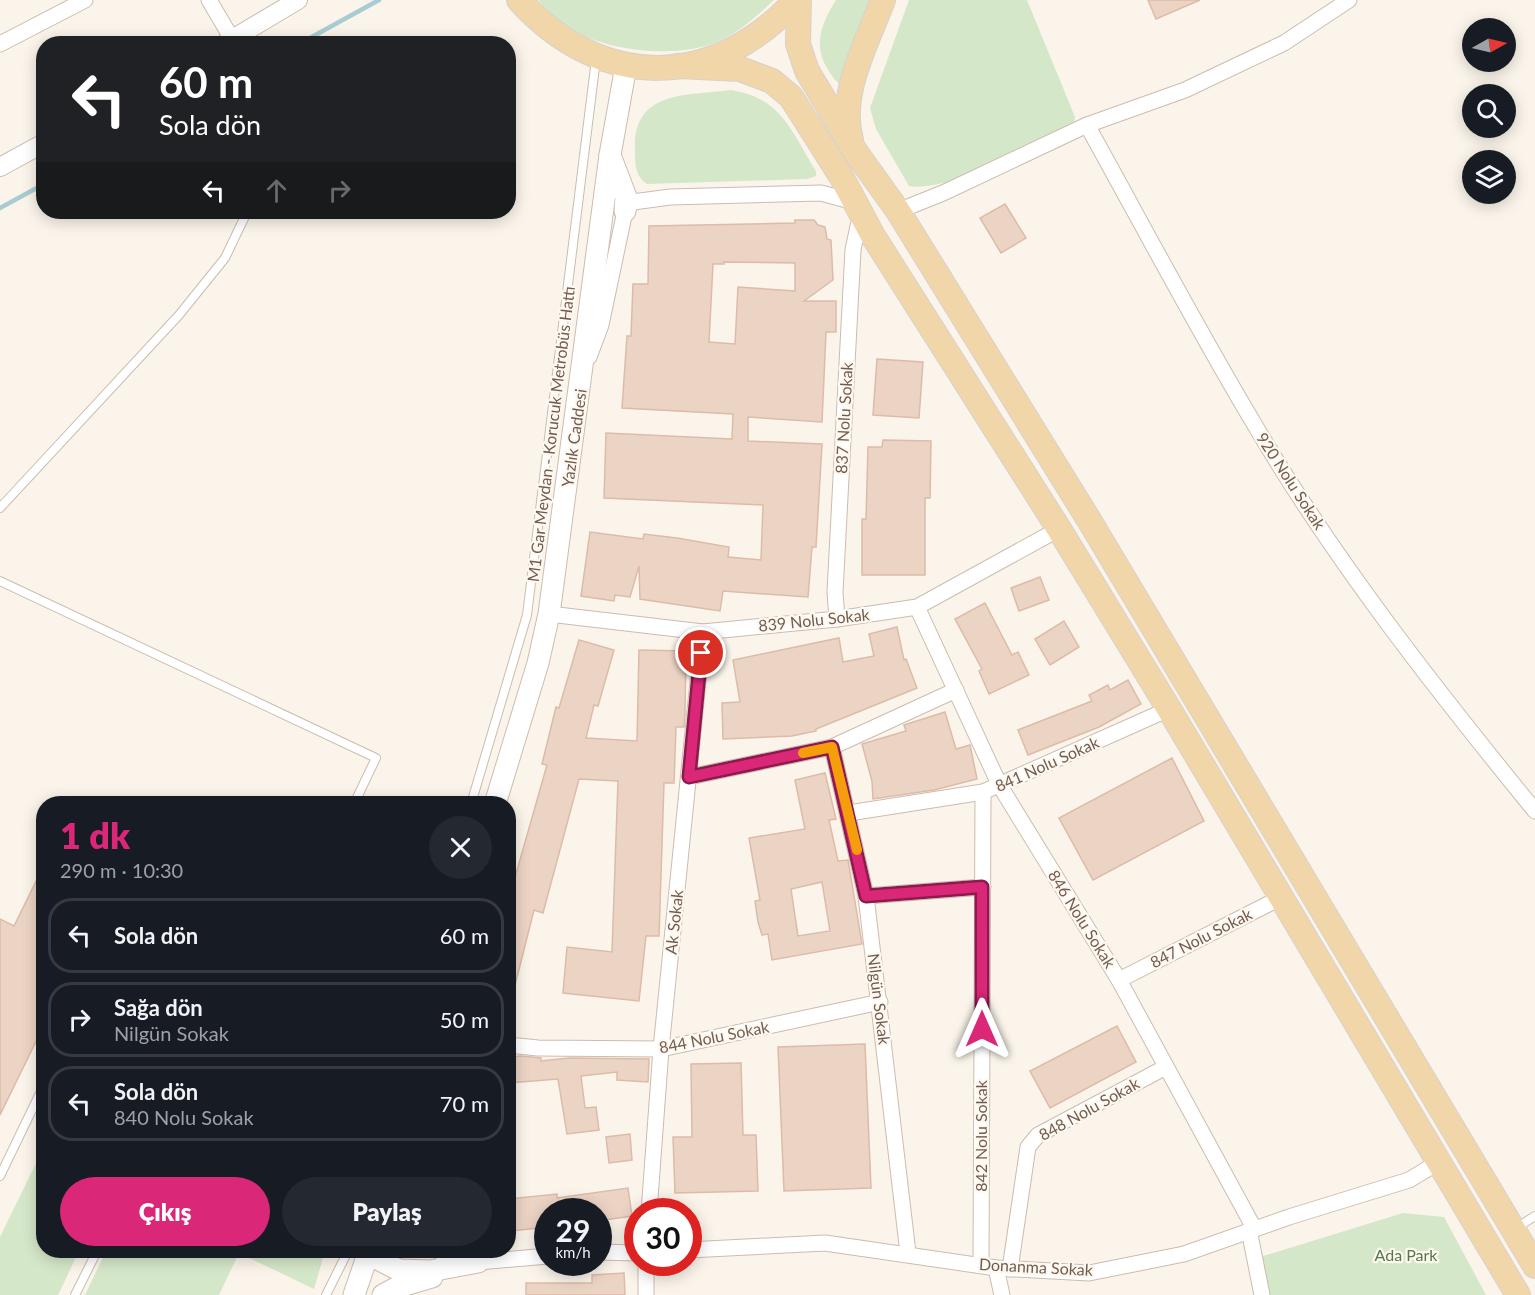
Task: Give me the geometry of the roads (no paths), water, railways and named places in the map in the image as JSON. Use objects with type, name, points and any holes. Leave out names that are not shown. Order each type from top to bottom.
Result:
[{"type":"main road","points":[[519,0],[540,23],[570,45],[597,57],[626,66],[740,69],[772,81],[791,97],[1169,709],[1518,1295]]},
{"type":"main road","points":[[678,66],[713,58],[746,44],[775,23],[798,0]]},
{"type":"main road","points":[[798,0],[800,55],[855,151],[898,211],[1089,520],[1535,1266]]},
{"type":"main road","points":[[855,151],[847,126],[849,90],[883,0]]},
{"type":"main road","name":"Yazlık Caddesi","points":[[497,796],[538,663],[549,614],[610,155],[626,66]]},
{"type":"main road","points":[[610,155],[626,197],[625,211]]},
{"type":"main road","points":[[354,1295],[361,1258]]},
{"type":"main road","points":[[422,1258],[449,1263],[478,1262]]},
{"type":"main road","points":[[465,1258],[478,1262]]},
{"type":"main road","points":[[383,1295],[398,1287],[478,1262]]},
{"type":"street","points":[[0,44],[85,0]]},
{"type":"street","points":[[209,0],[226,36]]},
{"type":"street","points":[[237,36],[298,0]]},
{"type":"street","points":[[898,211],[944,193],[1087,125],[1185,90],[1284,43],[1349,0]]},
{"type":"street","name":"920 Nolu Sokak","points":[[1087,125],[1253,423],[1364,589],[1452,709],[1535,811]]},
{"type":"street","points":[[0,166],[36,147]]},
{"type":"street","points":[[582,377],[601,325],[625,211],[633,202],[670,197],[821,193],[860,212]]},
{"type":"street","name":"837 Nolu Sokak","points":[[837,619],[835,592],[854,250],[860,212]]},
{"type":"street","name":"839 Nolu Sokak","points":[[549,614],[703,632],[837,619],[918,607],[1059,529]]},
{"type":"street","name":"846 Nolu Sokak","points":[[918,607],[1000,786],[1119,980],[1252,1229],[1262,1295]]},
{"type":"street","name":"Ak Sokak","points":[[650,1198],[661,1049],[703,632]]},
{"type":"street","points":[[689,777],[832,747],[956,690]]},
{"type":"street","name":"841 Nolu Sokak","points":[[849,813],[983,792],[1169,709]]},
{"type":"street","name":"Nilgün Sokak","points":[[832,747],[849,813],[866,896],[908,1253]]},
{"type":"street","name":"842 Nolu Sokak","points":[[981,1264],[983,792]]},
{"type":"street","points":[[866,896],[982,887]]},
{"type":"street","name":"847 Nolu Sokak","points":[[1119,980],[1282,897]]},
{"type":"street","name":"844 Nolu Sokak","points":[[516,1046],[661,1049],[880,1002]]},
{"type":"street","name":"848 Nolu Sokak","points":[[1003,1268],[1028,1148],[1038,1134],[1166,1067]]},
{"type":"street","name":"Donanma Sokak","points":[[702,1249],[825,1243],[1003,1268],[1089,1273],[1184,1254],[1252,1229],[1408,1180],[1439,1162]]},
{"type":"street","points":[[478,1262],[534,1257]]},
{"type":"street","points":[[1002,1295],[1003,1268]]},
{"type":"street","points":[[646,1276],[646,1295]]},
{"type":"lane","name":"M1 Gar Meydan - Korucuk Metrobüs Hattı","points":[[473,796],[527,615],[597,57]]},
{"type":"lane","points":[[0,508],[185,307],[225,258],[244,219]]},
{"type":"lane","points":[[0,582],[376,758],[358,796]]},
{"type":"lane","points":[[0,1176],[36,1102]]},
{"type":"lane","points":[[1514,1230],[1535,1216]]},
{"type":"lane","points":[[75,1295],[94,1258]]},
{"type":"lane","points":[[327,1295],[357,1258]]},
{"type":"waterway","points":[[314,36],[379,0]]},
{"type":"waterway","points":[[0,208],[36,188]]},
{"type":"park label","name":"Ada Park","points":[[1406,1255]]}]
